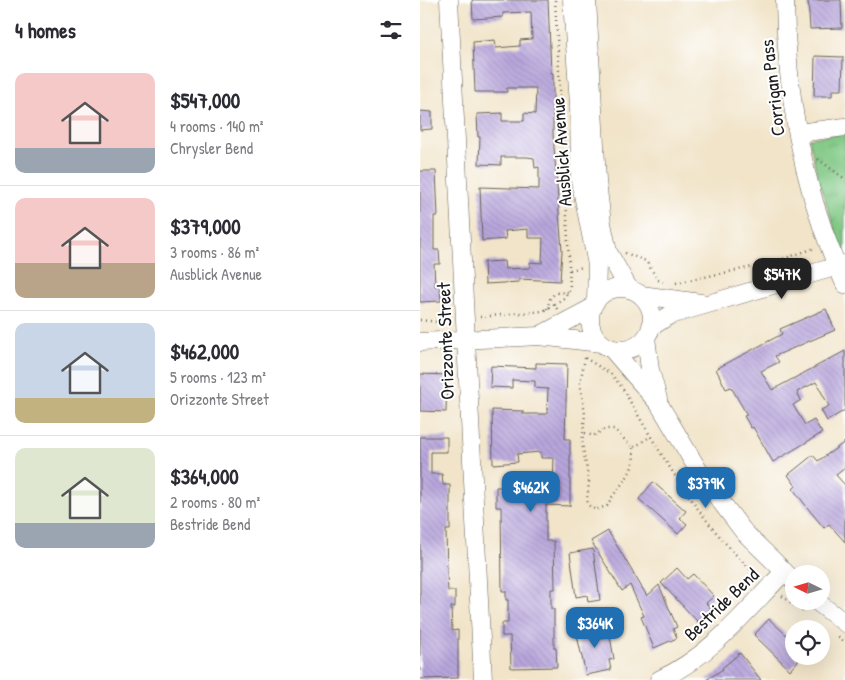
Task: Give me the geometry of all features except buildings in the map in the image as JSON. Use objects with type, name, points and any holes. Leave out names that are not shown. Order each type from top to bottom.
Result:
[{"type":"street","name":"Orizzonte Street","points":[[449,0],[483,680]]},
{"type":"street","name":"Ausblick Avenue","points":[[572,0],[579,105],[580,179],[597,265],[594,305]]},
{"type":"street","name":"Ausblick Avenue","points":[[587,0],[596,171],[602,223],[608,252],[635,292]]},
{"type":"street","name":"Corrigan Pass","points":[[785,0],[792,98],[798,133],[814,203],[841,265],[845,284]]},
{"type":"street","points":[[798,133],[845,128]]},
{"type":"street","points":[[420,342],[539,336],[626,349],[634,347],[670,315],[841,265]]},
{"type":"street","points":[[539,336],[594,305],[612,289],[707,304]]},
{"type":"street","points":[[635,292],[650,309],[650,370],[659,404]]},
{"type":"street","points":[[594,305],[591,327],[659,404],[703,478],[744,532],[785,573]]},
{"type":"street","name":"Bestride Bend","points":[[659,680],[691,662],[726,634],[785,581]]},
{"type":"street","points":[[828,610],[845,623]]},
{"type":"path","points":[[555,0],[563,151]]},
{"type":"path","points":[[816,160],[822,160],[845,178]]},
{"type":"path","points":[[474,318],[547,309],[564,298],[568,292],[570,270],[566,188]]},
{"type":"path","points":[[621,254],[631,255],[646,261],[658,280],[670,284],[771,263],[818,247]]},
{"type":"path","points":[[570,270],[590,266]]},
{"type":"path","points":[[547,309],[550,299],[555,293],[568,292]]},
{"type":"path","points":[[556,304],[560,316]]},
{"type":"path","points":[[420,320],[438,322],[455,318]]},
{"type":"path","points":[[579,356],[586,358],[611,374],[620,384],[683,490],[734,552],[760,577]]},
{"type":"path","points":[[585,433],[593,436],[605,430],[614,429],[633,448],[635,460],[607,506],[595,510],[588,505],[587,500],[589,482],[582,443],[585,433],[580,392],[581,374],[586,358]]},
{"type":"path","points":[[633,448],[651,436]]},
{"type":"green space","points":[[845,133],[845,250],[842,251],[818,179],[809,138]]}]
